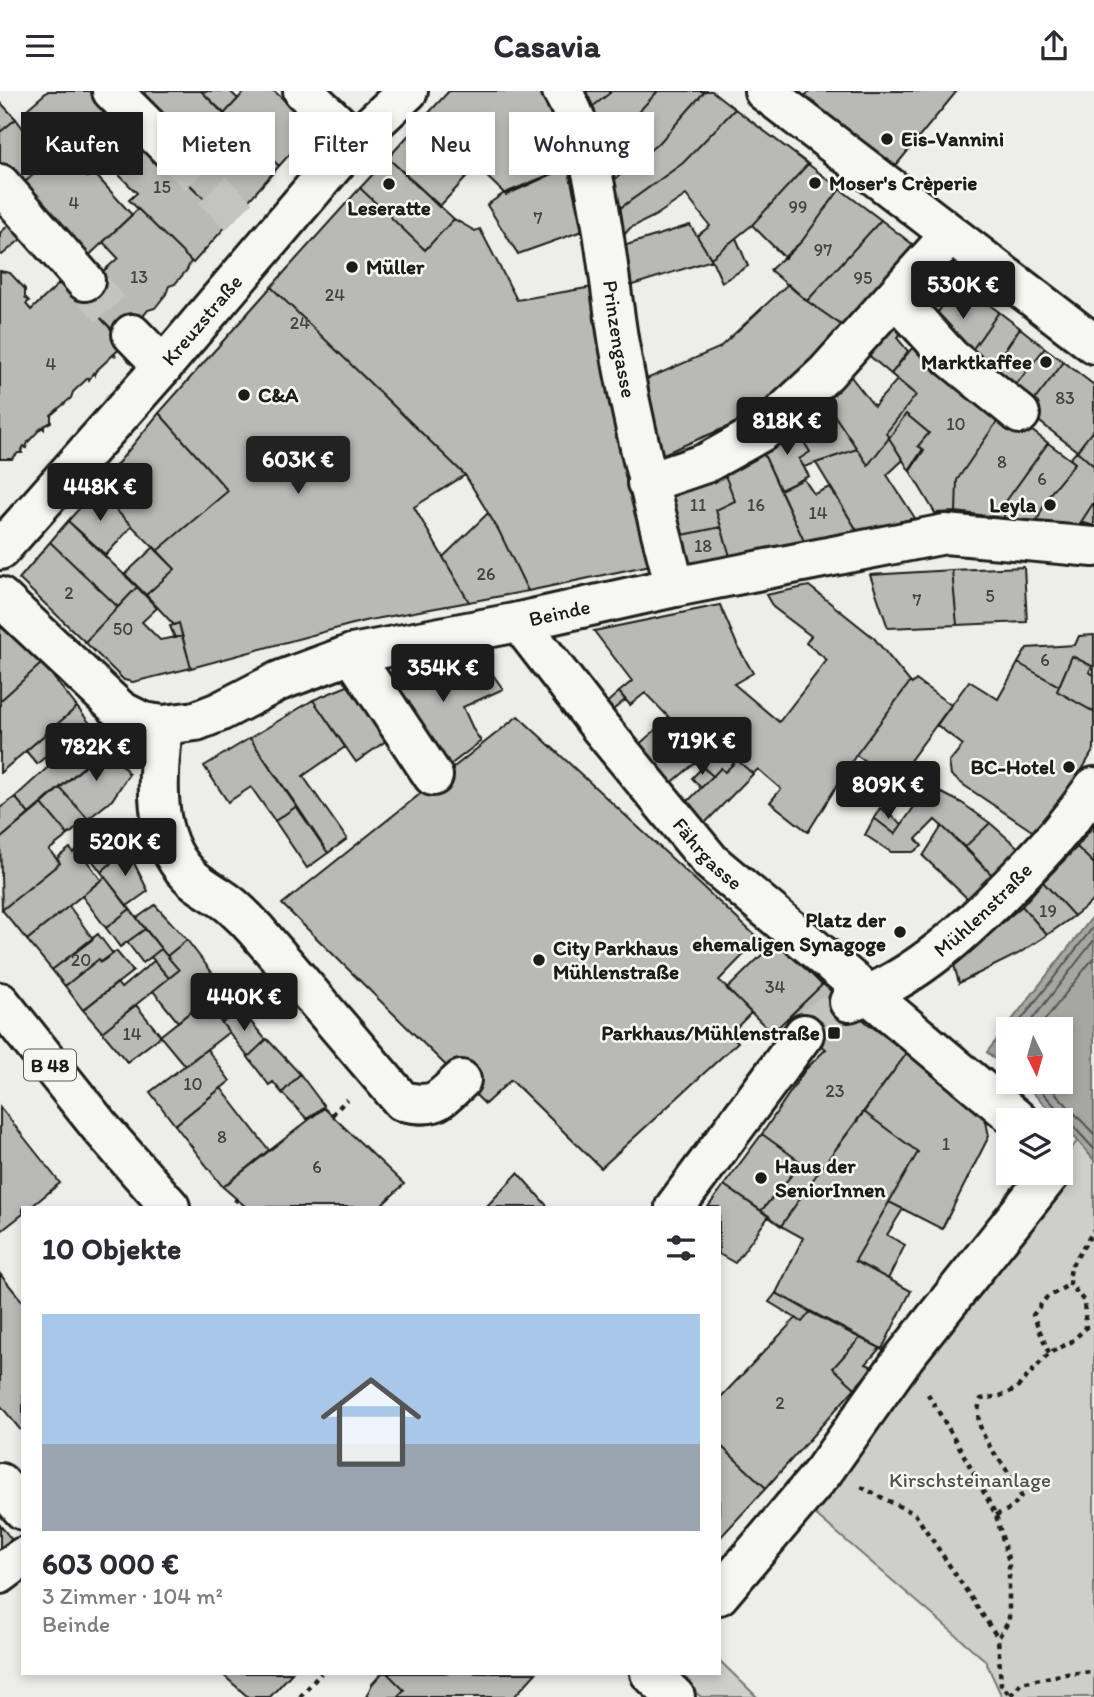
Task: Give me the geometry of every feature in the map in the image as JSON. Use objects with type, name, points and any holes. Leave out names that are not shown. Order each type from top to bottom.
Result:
[{"type":"street","points":[[111,91],[157,136]]},
{"type":"street","points":[[303,91],[325,112]]},
{"type":"street","name":"Kreuzstraße","points":[[385,112],[408,91]]},
{"type":"street","name":"Prinzengasse","points":[[562,91],[579,123],[593,180],[619,343],[647,482],[675,587]]},
{"type":"street","points":[[764,91],[1094,344]]},
{"type":"street","name":"Kreuzstraße","points":[[0,550],[163,366],[253,231],[316,175]]},
{"type":"street","points":[[0,184],[85,281]]},
{"type":"street","points":[[647,482],[706,463],[763,431],[826,373],[950,235]]},
{"type":"street","points":[[895,297],[951,358],[1020,414]]},
{"type":"street","points":[[132,334],[163,366]]},
{"type":"street","name":"Beinde","points":[[0,597],[121,711],[143,722],[163,725],[196,721],[279,681],[352,654],[945,534],[1094,547]]},
{"type":"street","name":"Fährgasse","points":[[519,621],[600,727],[711,862],[859,999]]},
{"type":"street","points":[[352,654],[433,776]]},
{"type":"street","points":[[163,725],[158,800],[166,838],[174,857],[190,877],[234,907],[256,930],[402,1101],[418,1105],[449,1091]]},
{"type":"street","name":"Mühlenstraße","points":[[859,999],[926,960],[974,923],[1070,822],[1094,787]]},
{"type":"street","points":[[859,999],[1002,1108]]},
{"type":"street","name":"B 48","points":[[0,1002],[100,1128],[169,1206]]},
{"type":"street","points":[[676,1206],[804,1034]]},
{"type":"street","points":[[721,1593],[823,1472],[905,1356],[1041,1185]]},
{"type":"street","points":[[0,1483],[21,1508]]},
{"type":"street","points":[[0,1574],[21,1558]]},
{"type":"street","points":[[652,1675],[675,1697]]},
{"type":"path","points":[[996,1515],[1012,1508],[1021,1496],[1016,1481],[980,1430],[976,1411],[981,1399],[1000,1396],[1016,1389],[1048,1353],[1071,1342],[1086,1328],[1084,1301],[1070,1284],[1072,1265],[1094,1230]]},
{"type":"path","points":[[1048,1353],[1034,1315],[1045,1298],[1070,1284]]},
{"type":"path","points":[[905,1356],[996,1515],[1009,1562],[1009,1621],[998,1638]]},
{"type":"path","points":[[823,1472],[873,1492],[915,1514],[998,1638],[1001,1685],[1010,1696],[1021,1683],[1065,1674],[1094,1672]]},
{"type":"path","points":[[300,1697],[319,1675]]},
{"type":"green space","name":"Kirschsteinanlage","points":[[1078,1140],[1094,1160],[1094,1697],[1002,1697],[985,1660],[800,1501],[1043,1185],[1073,1185],[1073,1146]]},
{"type":"green space","points":[[721,1662],[757,1697],[701,1697],[677,1676],[721,1675]]},
{"type":"water","points":[[1094,915],[1094,1160],[1073,1135],[1073,1108],[1048,1108],[1034,1094],[1073,1094],[1073,1017],[1014,1017]]},
{"type":"water","points":[[996,1040],[996,1060],[987,1052]]},
{"type":"building","points":[[48,91],[96,91],[111,106],[104,112],[30,112],[27,109]]},
{"type":"building","points":[[146,91],[201,91],[223,112],[159,112],[141,96]]},
{"type":"building","points":[[201,91],[230,91],[238,99],[226,112],[222,112]]},
{"type":"building","points":[[245,91],[274,91],[297,112],[289,112],[289,155],[279,166],[275,162],[275,112],[226,112]]},
{"type":"building","points":[[449,91],[551,91],[557,112],[509,112],[509,175],[550,175],[506,195],[485,175],[495,175],[495,112],[430,112]]},
{"type":"building","points":[[574,91],[610,93],[586,112],[582,112]]},
{"type":"building","points":[[608,91],[658,91],[638,112],[586,112],[610,93]]},
{"type":"building","points":[[658,91],[705,91],[654,147],[654,112],[638,112]]},
{"type":"building","points":[[705,91],[712,91],[735,109],[683,163],[612,214],[607,186],[620,175],[654,175],[654,147]]},
{"type":"building","points":[[810,91],[957,91],[893,169],[805,96]]},
{"type":"building","points":[[0,102],[16,119],[0,132]]},
{"type":"building","points":[[111,106],[117,112],[104,112]]},
{"type":"building","points":[[735,109],[808,164],[752,225],[711,258],[697,236],[710,226],[686,195],[655,216],[630,228],[620,240],[612,214],[683,163]]},
{"type":"building","points":[[16,119],[21,126],[21,175],[33,175],[16,190],[0,172],[0,132]]},
{"type":"building","points":[[143,138],[149,144],[143,150]]},
{"type":"building","points":[[406,138],[406,175],[469,175],[439,207],[392,162],[392,154]]},
{"type":"building","points":[[143,150],[149,157],[155,151],[157,175],[180,175],[229,223],[193,263],[129,200],[137,193],[119,175],[143,175]]},
{"type":"building","points":[[392,162],[454,219],[425,250],[360,188],[372,175],[392,175]]},
{"type":"building","points":[[808,164],[840,189],[802,241],[785,258],[752,225]]},
{"type":"building","points":[[33,175],[96,175],[132,215],[82,262],[16,190]]},
{"type":"building","points":[[180,175],[271,175],[229,223]]},
{"type":"building","points":[[549,175],[570,175],[582,231],[518,254],[487,205],[503,194]]},
{"type":"building","points":[[604,175],[620,175],[607,186]]},
{"type":"building","points":[[360,188],[425,250],[454,219],[475,231],[480,229],[517,300],[593,287],[655,564],[528,591],[499,531],[465,475],[271,287]]},
{"type":"building","points":[[840,189],[881,220],[807,301],[770,270],[802,241]]},
{"type":"building","points":[[138,209],[191,261],[187,270],[175,284],[169,286],[155,308],[148,310],[123,341],[78,294],[118,258],[103,242]]},
{"type":"building","points":[[881,220],[916,247],[853,333],[807,301]]},
{"type":"building","points":[[13,221],[26,235],[2,255],[0,233]]},
{"type":"building","points":[[690,225],[712,260],[623,288],[617,248]]},
{"type":"building","points":[[736,238],[748,266],[722,282],[711,258]]},
{"type":"building","points":[[935,262],[959,282],[927,328],[902,298]]},
{"type":"building","points":[[0,271],[10,273],[25,289],[25,297],[29,301],[26,304],[31,310],[64,279],[125,344],[114,354],[116,356],[113,355],[95,375],[93,373],[89,380],[88,378],[73,392],[71,398],[51,415],[51,422],[44,426],[44,429],[42,427],[26,448],[24,446],[22,453],[12,459],[0,459]]},
{"type":"building","points":[[959,282],[999,312],[965,360],[927,328]]},
{"type":"building","points":[[788,284],[807,301],[853,333],[774,407],[661,455],[644,380],[719,348]]},
{"type":"building","points":[[271,287],[465,475],[414,507],[469,602],[364,621],[191,668],[179,623],[174,625],[146,595],[175,569],[157,551],[228,491],[159,413]]},
{"type":"building","points":[[999,312],[1020,328],[986,377],[965,360]]},
{"type":"building","points":[[889,322],[901,333],[897,338],[908,351],[891,374],[866,353]]},
{"type":"building","points":[[1020,328],[1045,348],[1007,396],[986,377]]},
{"type":"building","points":[[920,338],[1005,410],[957,480],[956,512],[935,513],[910,471],[924,450],[918,446],[929,433],[906,414],[889,438],[886,433],[916,395],[891,374]]},
{"type":"building","points":[[1045,348],[1064,362],[1026,411],[1007,396]]},
{"type":"building","points":[[1064,362],[1094,385],[1094,429],[1077,451],[1026,411]]},
{"type":"building","points":[[844,368],[874,406],[897,380],[916,395],[886,433],[889,438],[868,465],[820,394]]},
{"type":"building","points":[[820,394],[857,449],[804,467],[799,459],[810,452],[793,424]]},
{"type":"building","points":[[1005,410],[1048,443],[1004,504],[1004,518],[956,512],[957,480]]},
{"type":"building","points":[[159,413],[228,491],[157,551],[96,490]]},
{"type":"building","points":[[906,414],[929,433],[918,446],[923,449],[909,470],[889,438]]},
{"type":"building","points":[[793,424],[810,452],[799,459],[809,476],[780,490],[761,448]]},
{"type":"building","points":[[1094,429],[1094,466],[1077,451]]},
{"type":"building","points":[[889,438],[903,460],[887,475],[915,518],[858,532],[816,463],[857,449],[868,465]]},
{"type":"building","points":[[1048,443],[1075,463],[1048,496],[1037,521],[1004,518],[1004,504]]},
{"type":"building","points":[[761,448],[804,541],[730,556],[716,510],[735,501],[723,470]]},
{"type":"building","points":[[1077,451],[1094,466],[1094,502],[1077,534],[1037,521],[1048,496],[1075,463],[1070,459]]},
{"type":"building","points":[[723,470],[735,501],[716,510],[721,527],[678,536],[666,493]]},
{"type":"building","points":[[804,479],[814,494],[830,487],[858,532],[804,541],[780,490]]},
{"type":"building","points":[[96,490],[132,526],[106,555],[68,521]]},
{"type":"building","points":[[1094,502],[1094,526],[1081,522]]},
{"type":"building","points":[[488,513],[528,591],[469,602],[443,557]]},
{"type":"building","points":[[68,521],[137,587],[118,607],[50,542]]},
{"type":"building","points":[[721,527],[730,556],[686,566],[678,536]]},
{"type":"building","points":[[50,542],[118,607],[85,642],[19,579]]},
{"type":"building","points":[[154,547],[175,569],[146,595],[125,574]]},
{"type":"building","points":[[1024,567],[1027,622],[957,625],[952,570]]},
{"type":"building","points":[[952,570],[957,625],[888,628],[870,575]]},
{"type":"building","points":[[809,586],[874,638],[910,682],[856,755],[808,832],[770,802],[781,789],[758,769],[753,774],[737,760],[725,772],[721,768],[713,776],[696,762],[705,754],[645,693],[630,705],[619,692],[632,681],[594,631],[720,605],[738,647],[753,673],[734,684],[779,722],[827,660],[806,643],[811,636],[773,607],[766,595]]},
{"type":"building","points":[[137,587],[157,608],[142,622],[160,640],[182,636],[191,668],[133,682],[124,680],[85,642]]},
{"type":"building","points":[[179,623],[182,636],[175,638],[170,626]]},
{"type":"building","points":[[0,626],[42,663],[0,701]]},
{"type":"building","points":[[1094,635],[1094,675],[1089,672],[1092,666],[1072,656],[1059,686],[1018,663],[1027,648],[1075,645],[1079,636]]},
{"type":"building","points":[[479,655],[503,689],[463,707],[481,741],[441,772],[381,676]]},
{"type":"building","points":[[1072,656],[1092,666],[1089,672],[1094,675],[1094,712],[1057,691]]},
{"type":"building","points":[[42,663],[77,707],[0,773],[0,701]]},
{"type":"building","points":[[1018,663],[1059,686],[1057,691],[1094,712],[1094,749],[1060,808],[1035,833],[951,775],[949,762],[963,745],[937,725],[969,681],[998,699]]},
{"type":"building","points":[[362,680],[397,733],[356,762],[313,700]]},
{"type":"building","points":[[916,680],[951,705],[895,781],[856,755],[910,682],[912,684]]},
{"type":"building","points":[[619,692],[625,700],[608,714],[602,707]]},
{"type":"building","points":[[313,700],[345,747],[303,776],[347,839],[328,853],[250,738]]},
{"type":"building","points":[[77,707],[108,746],[29,814],[15,797],[56,760],[50,753],[37,764],[26,751]]},
{"type":"building","name":"City Parkhaus Mühlenstraße","points":[[518,716],[759,939],[719,980],[751,1013],[730,1034],[738,1042],[601,1168],[511,1080],[485,1104],[282,904]]},
{"type":"building","points":[[668,719],[701,758],[669,785],[636,747]]},
{"type":"building","points":[[250,738],[297,806],[275,821],[251,787],[228,802],[204,766]]},
{"type":"building","points":[[108,746],[129,774],[112,800],[88,819],[60,788]]},
{"type":"building","points":[[737,760],[753,774],[702,826],[685,804],[721,768],[725,772]]},
{"type":"building","points":[[703,767],[713,776],[701,788],[692,778]]},
{"type":"building","points":[[60,788],[88,819],[68,835],[42,804]]},
{"type":"building","points":[[942,793],[962,803],[990,823],[965,847],[935,820],[916,839],[922,846],[913,852],[891,852],[865,835],[874,818],[895,834],[914,807]]},
{"type":"building","points":[[15,797],[29,814],[0,839],[0,808]]},
{"type":"building","points":[[42,804],[68,835],[49,850],[60,863],[2,910],[0,839]]},
{"type":"building","points":[[297,806],[328,853],[307,868],[275,821]]},
{"type":"building","points":[[880,808],[902,824],[895,834],[874,818]]},
{"type":"building","points":[[107,819],[127,849],[101,872],[82,846]]},
{"type":"building","points":[[990,823],[1021,850],[994,877],[965,847]]},
{"type":"building","points":[[1094,825],[1094,864],[1077,847]]},
{"type":"building","points":[[942,826],[994,877],[970,901],[923,856]]},
{"type":"building","points":[[1077,847],[1094,864],[1094,900],[1074,916],[1043,882]]},
{"type":"building","points":[[70,848],[73,853],[78,849],[101,880],[27,940],[2,910],[60,863],[57,858]]},
{"type":"building","points":[[127,849],[148,891],[127,906],[101,872]]},
{"type":"building","points":[[105,877],[130,909],[106,928],[82,896]]},
{"type":"building","points":[[1043,882],[1074,916],[1047,935],[1022,906]]},
{"type":"building","points":[[155,905],[187,940],[167,956],[137,918]]},
{"type":"building","points":[[69,906],[93,939],[52,970],[27,940]]},
{"type":"building","points":[[1022,906],[1047,935],[1018,954],[959,983],[954,965]]},
{"type":"building","points":[[130,909],[145,929],[120,947],[106,928]]},
{"type":"building","points":[[145,929],[161,949],[143,963],[127,942]]},
{"type":"building","points":[[98,934],[113,954],[101,962],[99,959],[65,986],[52,970]]},
{"type":"building","points":[[187,940],[240,1009],[222,1023],[204,1001],[178,1022],[153,991],[179,970],[167,956]]},
{"type":"building","points":[[777,940],[822,985],[772,1033],[727,989]]},
{"type":"building","points":[[161,949],[179,970],[169,978],[151,957]]},
{"type":"building","points":[[116,951],[133,971],[83,1010],[65,986],[99,959],[101,962]]},
{"type":"building","points":[[154,961],[169,978],[102,1032],[83,1010],[117,983],[121,988]]},
{"type":"building","points":[[823,984],[867,1023],[907,1053],[781,1226],[761,1211],[802,1163],[762,1134],[805,1070],[826,1049],[787,1019]]},
{"type":"building","points":[[204,1001],[229,1032],[185,1066],[160,1036]]},
{"type":"building","points":[[136,1005],[161,1036],[127,1062],[102,1032]]},
{"type":"building","points":[[240,1009],[266,1040],[248,1057],[222,1023]]},
{"type":"building","points":[[267,1039],[300,1074],[282,1093],[273,1082],[269,1085],[248,1057]]},
{"type":"building","points":[[207,1049],[230,1081],[175,1125],[150,1092]]},
{"type":"building","points":[[907,1053],[984,1112],[989,1136],[942,1229],[889,1202],[918,1152],[864,1112]]},
{"type":"building","points":[[300,1074],[324,1106],[307,1119],[282,1093]]},
{"type":"building","points":[[221,1088],[269,1150],[223,1187],[175,1125]]},
{"type":"building","points":[[0,1107],[60,1183],[32,1206],[21,1206],[21,1216],[0,1232]]},
{"type":"building","points":[[324,1108],[404,1184],[381,1206],[245,1206],[223,1187]]},
{"type":"building","points":[[864,1112],[918,1152],[855,1261],[911,1291],[882,1349],[776,1293],[803,1238],[781,1226]]},
{"type":"building","points":[[762,1134],[802,1163],[761,1211],[724,1185]]},
{"type":"building","points":[[518,1173],[547,1206],[487,1206]]},
{"type":"building","points":[[724,1185],[769,1216],[735,1263],[721,1255],[721,1206],[709,1206]]},
{"type":"building","points":[[889,1202],[903,1209],[887,1235],[905,1245],[888,1279],[855,1261]]},
{"type":"building","points":[[0,1274],[21,1300],[21,1431],[0,1405]]},
{"type":"building","points":[[776,1293],[810,1312],[802,1322],[769,1302]]},
{"type":"building","points":[[810,1312],[860,1338],[833,1368],[855,1388],[766,1488],[721,1446],[721,1397],[796,1318],[802,1322]]},
{"type":"building","points":[[860,1338],[880,1348],[866,1364],[873,1367],[872,1369],[855,1388],[833,1368]]},
{"type":"building","points":[[721,1446],[766,1488],[721,1537]]},
{"type":"building","points":[[0,1525],[12,1540],[0,1548]]},
{"type":"building","points":[[223,1675],[290,1675],[270,1697],[248,1697]]},
{"type":"building","points":[[380,1675],[389,1675],[404,1690],[397,1697],[366,1697]]},
{"type":"building","points":[[389,1675],[534,1675],[514,1697],[397,1697],[404,1690]]},
{"type":"tunnel","points":[[197,175],[242,219]]},
{"type":"tunnel","points":[[85,281],[132,334]]},
{"type":"tunnel","points":[[804,1034],[849,1002]]},
{"type":"place","name":"Eis-Vannini","points":[[887,139]]},
{"type":"place","name":"Moser's Crèperie","points":[[815,183]]},
{"type":"place","name":"Leseratte","points":[[389,184]]},
{"type":"place","name":"Müller","points":[[352,267]]},
{"type":"place","name":"Marktkaffee","points":[[1046,362]]},
{"type":"place","name":"C&A","points":[[244,395]]},
{"type":"place","name":"Leyla","points":[[1050,505]]},
{"type":"place","name":"BC-Hotel","points":[[1069,767]]},
{"type":"place","name":"Platz der ehemaligen Synagoge","points":[[900,932]]},
{"type":"place","name":"City Parkhaus Mühlenstraße","points":[[539,960]]},
{"type":"place","name":"Parkhaus/Mühlenstraße","points":[[834,1033]]},
{"type":"place","name":"Haus der SeniorInnen","points":[[761,1178]]}]
